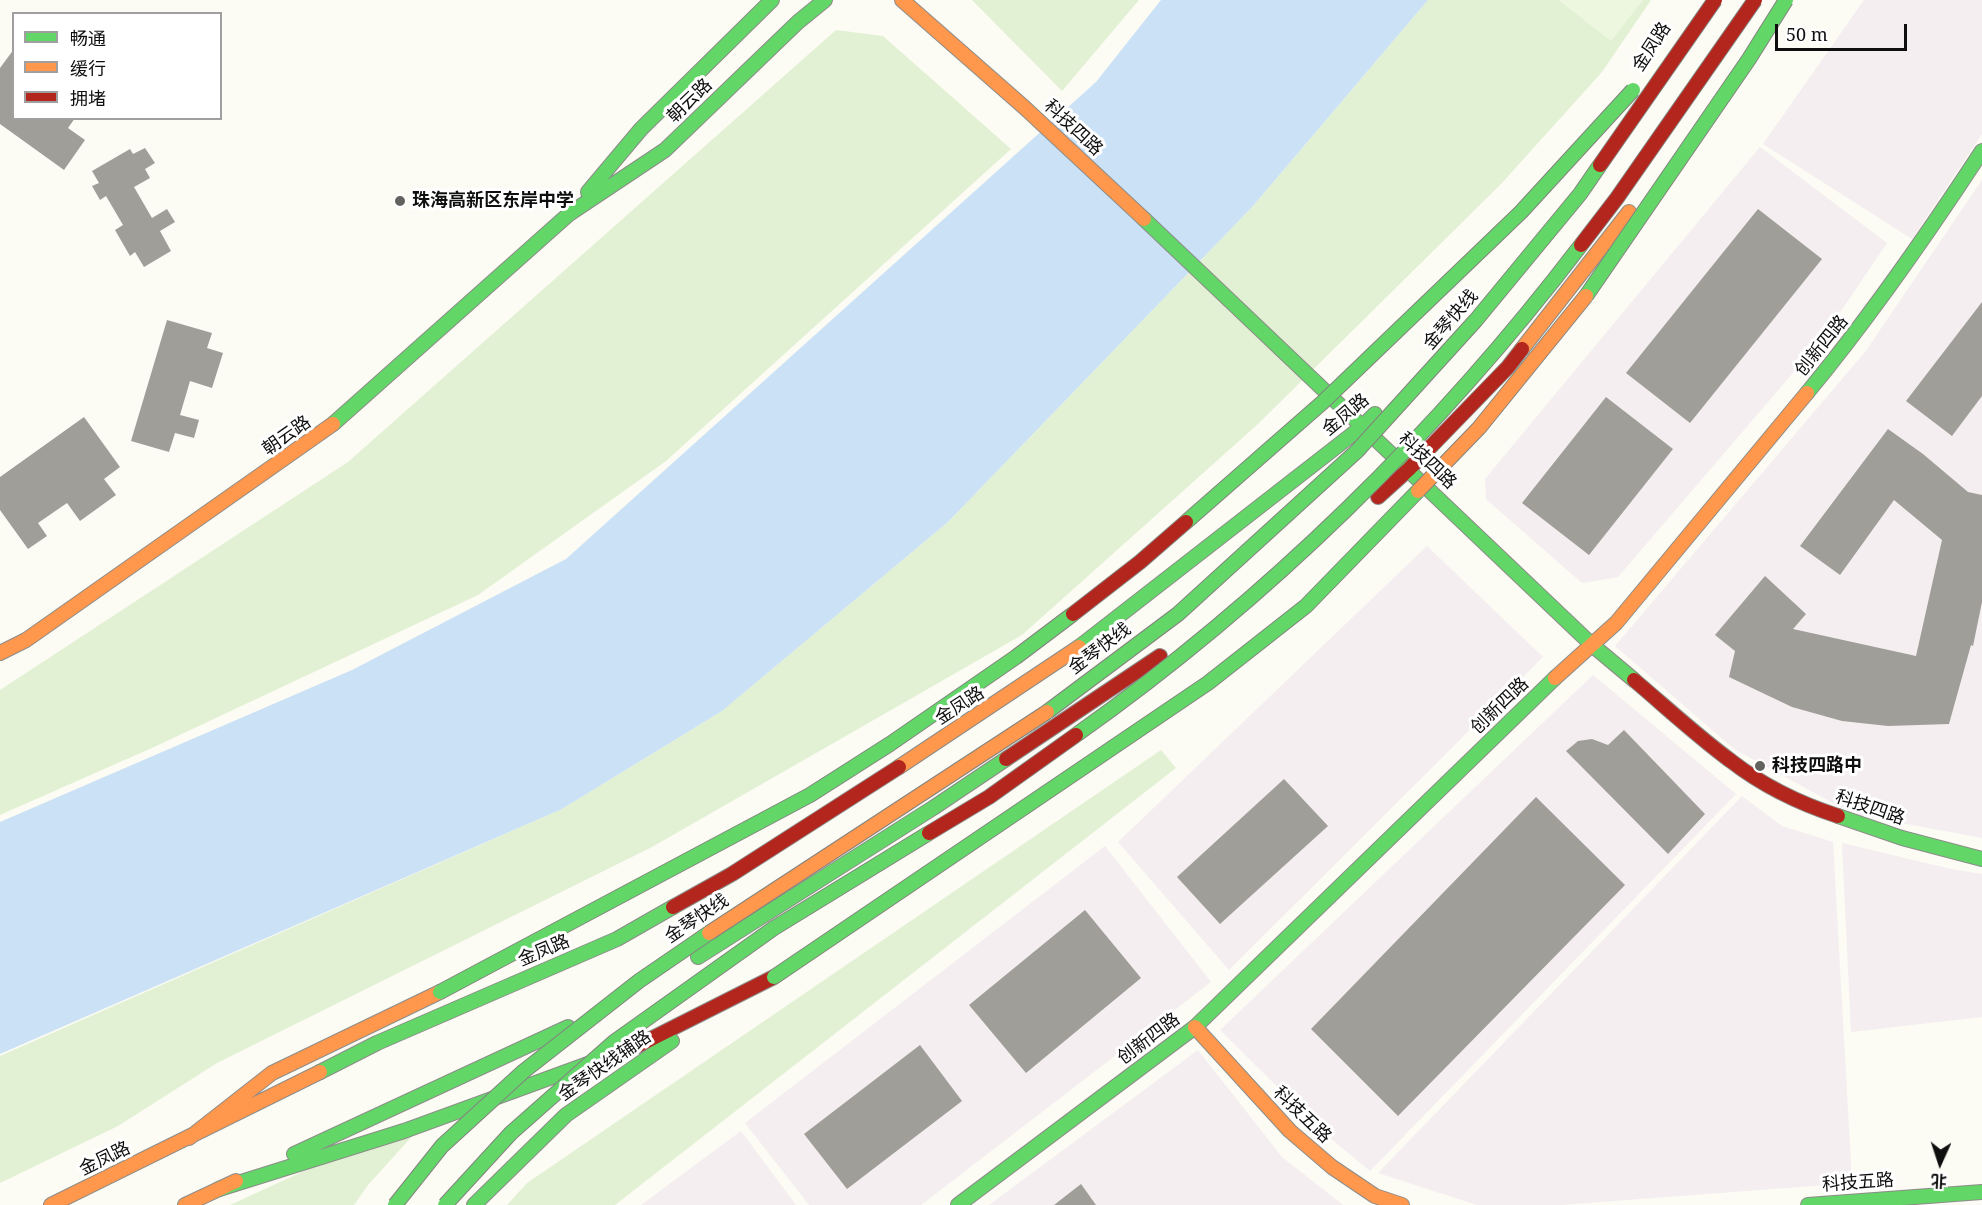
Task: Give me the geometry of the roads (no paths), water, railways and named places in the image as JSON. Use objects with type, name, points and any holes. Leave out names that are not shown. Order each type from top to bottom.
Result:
[{"type":"main road","name":"朝云路","points":[[0,653],[26,640],[326,431],[569,214],[641,129],[772,0]]},
{"type":"main road","name":"朝云路","points":[[569,214],[665,150],[798,22],[825,0]]},
{"type":"main road","name":"科技四路","points":[[902,0],[1025,108],[1221,291],[1591,644],[1732,762],[1782,792],[1818,809],[1902,838],[1982,859]]},
{"type":"main road","name":"金凤路","points":[[51,1205],[377,1043],[617,939],[732,874],[865,790],[1067,656],[1364,426],[1459,336],[1616,135],[1705,0]]},
{"type":"main road","points":[[189,1138],[272,1073],[440,992],[810,795],[890,744],[1016,657],[1140,562],[1323,402],[1521,212],[1714,0]]},
{"type":"main road","name":"金琴快线","points":[[395,1205],[450,1138],[524,1071],[630,988],[727,920],[1040,717],[1178,614],[1333,473],[1357,451],[1476,320],[1580,194],[1714,0]]},
{"type":"main road","points":[[445,1205],[511,1133],[614,1042],[774,928],[989,797],[1099,720],[1192,647],[1286,566],[1387,470],[1434,421],[1545,291],[1617,198],[1755,0]]},
{"type":"main road","points":[[185,1205],[639,994],[933,808],[1322,548],[1409,469],[1508,367],[1664,167],[1775,0]]},
{"type":"main road","points":[[219,1189],[404,1131],[648,1042],[774,977],[1208,683],[1306,606],[1479,428],[1592,289],[1749,59],[1786,0]]},
{"type":"main road","name":"创新四路","points":[[958,1205],[1196,1027],[1591,644],[1616,623],[1855,335],[1928,233],[1982,151]]},
{"type":"main road","name":"金琴快线辅路","points":[[474,1205],[566,1115],[690,1028],[774,977]]},
{"type":"main road","name":"科技五路","points":[[1196,1027],[1306,1146],[1375,1196],[1402,1205]]},
{"type":"main road","name":"科技五路","points":[[1808,1205],[1982,1192]]},
{"type":"water","points":[[1161,0],[1428,0],[1253,206],[948,522],[722,711],[562,809],[0,1054],[0,822],[352,670],[566,559],[1096,82]]},
{"type":"place","name":"珠海高新区东岸中学","points":[[400,201]]},
{"type":"place","name":"科技四路中","points":[[1760,766]]}]
